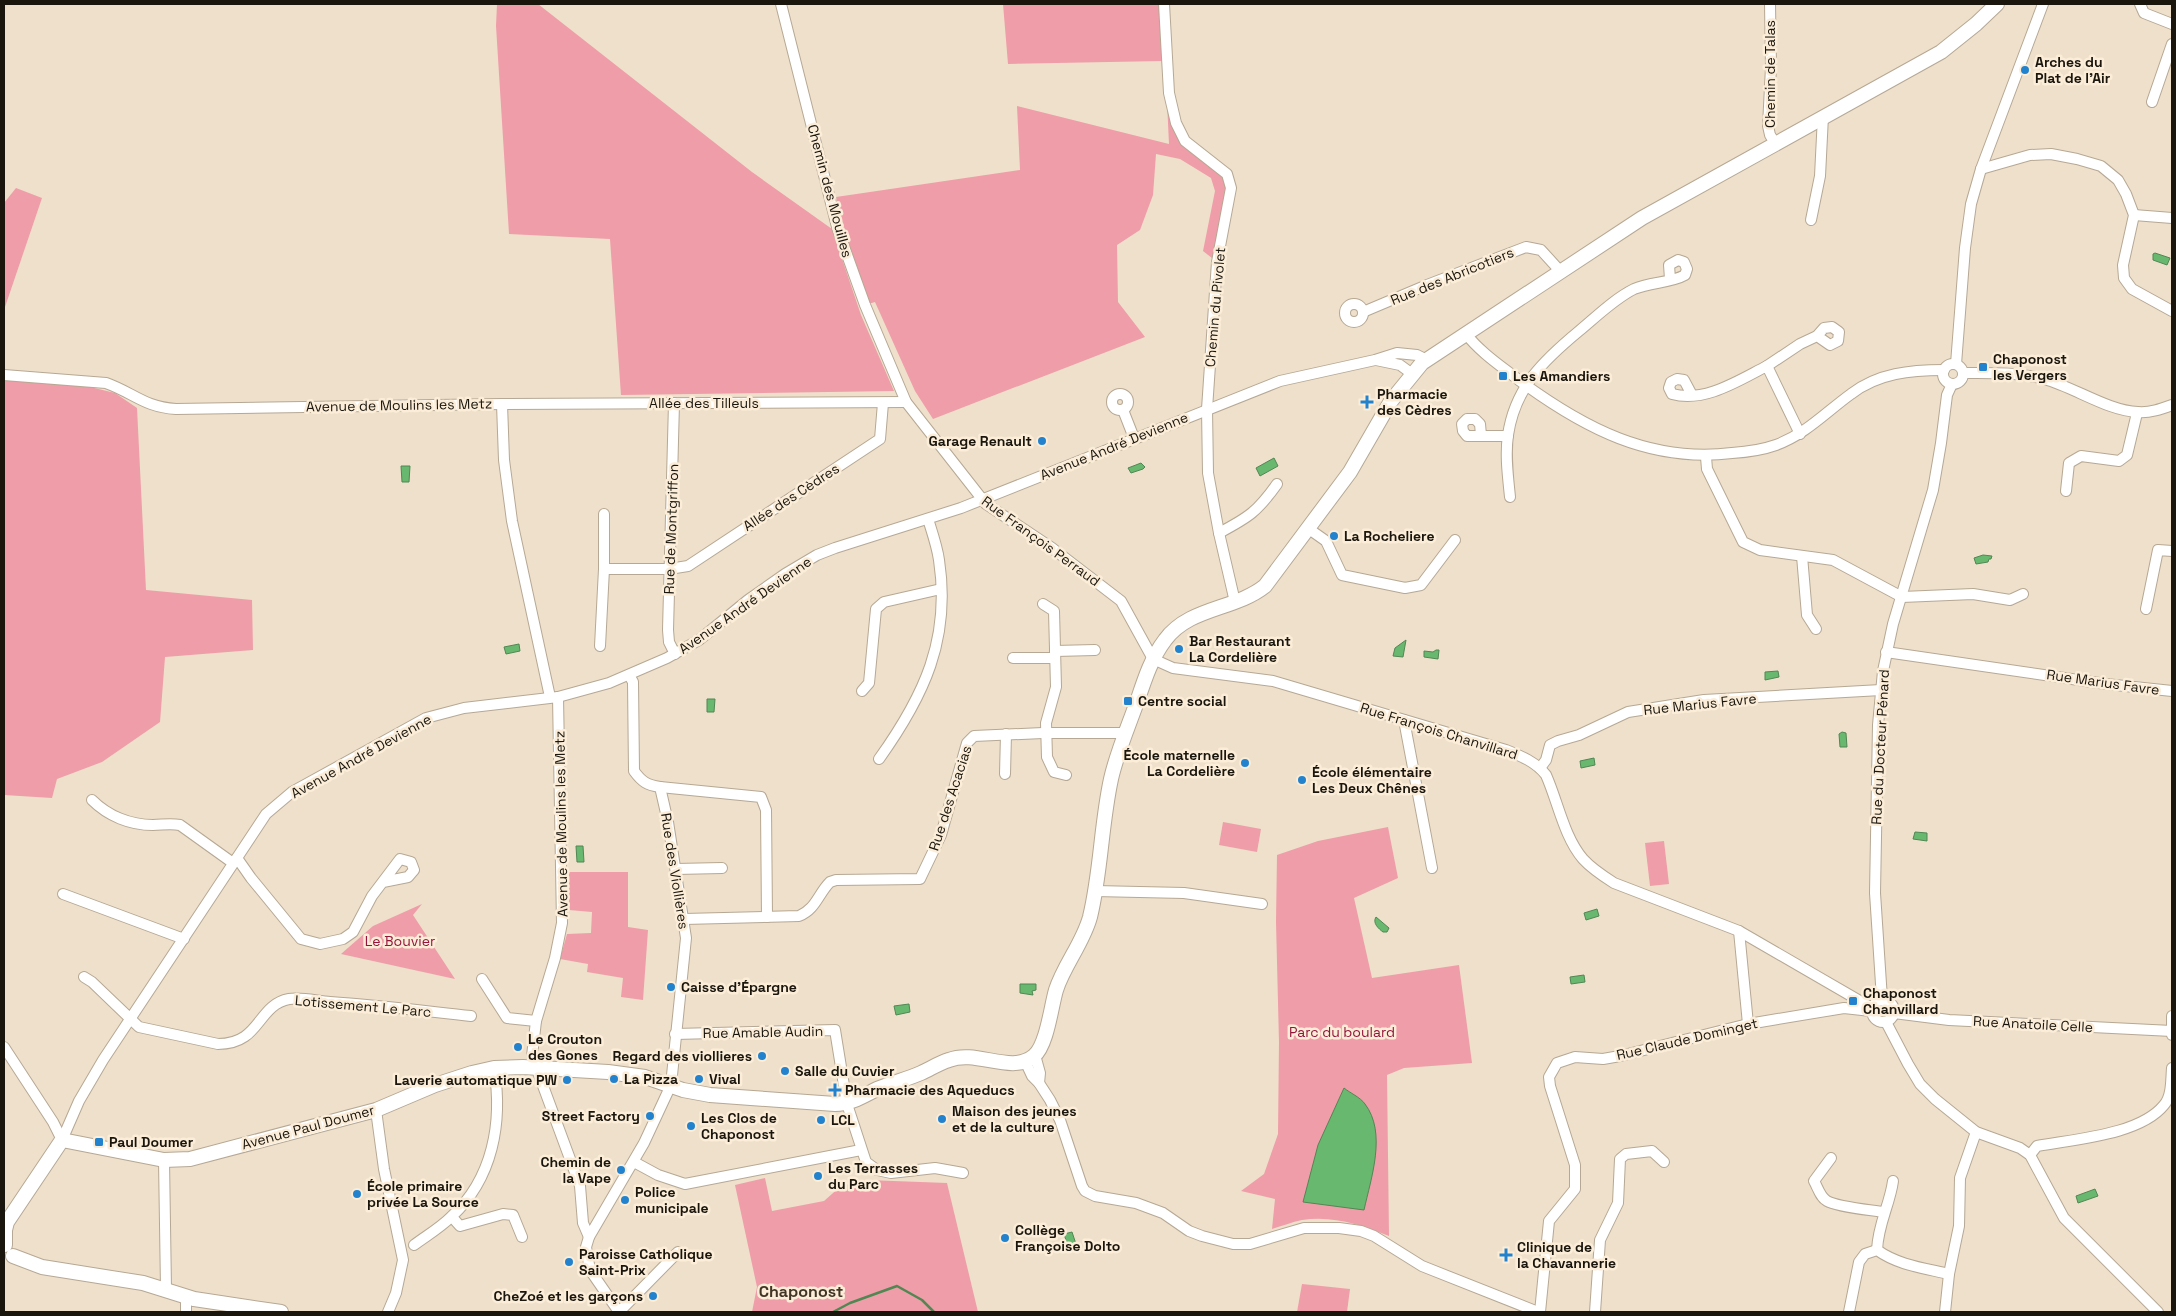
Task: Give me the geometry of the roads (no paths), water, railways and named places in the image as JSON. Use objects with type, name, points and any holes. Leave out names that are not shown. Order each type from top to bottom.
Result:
[{"type":"main road","points":[[847,1104],[889,1084],[922,1073],[957,1057],[976,1057],[1012,1064],[1030,1058],[1040,1048],[1058,984],[1078,945],[1089,918],[1095,891],[1111,778],[1153,659],[1166,638],[1183,621],[1253,596],[1265,586],[1350,472],[1391,401],[1412,374],[1427,360],[1642,218],[1941,52],[1976,24],[1997,4]]},
{"type":"main road","name":"Avenue Paul Doumer","points":[[62,1140],[164,1160],[190,1158],[376,1110],[435,1085],[494,1068],[536,1067],[617,1074],[645,1077],[683,1090],[710,1095],[847,1104]]},
{"type":"main road","points":[[62,1140],[7,1222],[5,1230],[6,1251],[42,1267],[143,1283],[186,1296],[281,1312]]},
{"type":"street","name":"Chemin des Mouilles","points":[[782,4],[837,227],[865,305],[906,402]]},
{"type":"street","name":"Chemin du Pivolet","points":[[1164,4],[1169,93],[1176,123],[1185,140],[1227,174],[1231,188],[1217,262],[1207,409],[1208,473],[1219,533],[1235,602]]},
{"type":"street","name":"Chemin de Talas","points":[[1770,4],[1771,67],[1768,126],[1770,135],[1775,143]]},
{"type":"street","points":[[1956,364],[1966,239],[1971,204],[1981,170],[2043,4]]},
{"type":"street","points":[[2140,4],[2144,13],[2172,24]]},
{"type":"street","points":[[2152,102],[2172,44]]},
{"type":"street","points":[[1811,220],[1820,176],[1823,116]]},
{"type":"street","points":[[1981,170],[2030,155],[2051,154],[2100,166],[2118,180],[2134,215],[2124,265],[2124,278],[2132,289],[2172,312]]},
{"type":"street","points":[[2134,215],[2172,218]]},
{"type":"street","name":"Rue des Abricotiers","points":[[1363,312],[1526,247],[1541,250],[1561,272]]},
{"type":"street","points":[[1510,496],[1508,436],[1518,401],[1526,385],[1545,359],[1601,312],[1634,289],[1670,279]]},
{"type":"street","points":[[1466,334],[1474,346],[1526,385],[1561,409],[1598,430],[1626,442],[1658,451],[1706,457],[1752,451],[1776,445],[1800,434],[1825,416],[1851,393],[1871,382],[1902,372],[1944,370],[1949,365],[1956,364],[1962,369],[1963,374],[1958,382],[1952,384],[1944,377],[1944,370]]},
{"type":"street","points":[[1692,395],[1706,394],[1714,391],[1767,366],[1800,344],[1817,336]]},
{"type":"street","name":"Avenue André Devienne","points":[[62,1140],[79,1102],[103,1060],[131,1021],[266,814],[292,792],[426,718],[464,708],[554,697],[609,683],[629,675],[675,654],[699,640],[748,600],[806,561],[835,548],[962,508],[980,499],[1280,380],[1375,360],[1397,353],[1417,355],[1427,360]]},
{"type":"street","name":"Avenue André Devienne","points":[[1375,360],[1400,365],[1412,374]]},
{"type":"street","points":[[1767,366],[1800,434]]},
{"type":"street","points":[[1963,374],[1999,374],[2042,378],[2099,401],[2138,412],[2152,411],[2172,405]]},
{"type":"street","name":"Avenue de Moulins les Metz","points":[[4,375],[106,383],[150,405],[163,408],[502,404],[505,468],[512,521],[554,697],[562,923],[560,940],[536,1021],[532,1056],[580,1186],[583,1223],[589,1237]]},
{"type":"street","name":"Rue du Docteur Pénard","points":[[1882,999],[1875,893],[1878,725],[1881,690],[1886,652],[1933,490],[1942,443],[1948,395],[1952,384]]},
{"type":"street","name":"Allée des Tilleuls","points":[[502,404],[906,402]]},
{"type":"street","name":"Rue François Perraud","points":[[906,402],[980,499],[990,508],[1052,548],[1121,601],[1153,659]]},
{"type":"street","name":"Rue de Montgriffon","points":[[674,403],[668,636],[675,654]]},
{"type":"street","name":"Allée des Cèdres","points":[[670,569],[688,566],[880,440],[883,403]]},
{"type":"street","points":[[1123,410],[1134,438]]},
{"type":"street","points":[[2066,491],[2069,463],[2081,456],[2119,461],[2127,455],[2138,412]]},
{"type":"street","points":[[1481,435],[1508,436]]},
{"type":"street","points":[[1706,457],[1706,469],[1743,542],[1760,550],[1833,560],[1902,597],[1973,594],[2010,600],[2023,594]]},
{"type":"street","points":[[1219,533],[1247,518],[1262,504],[1277,484]]},
{"type":"street","points":[[600,646],[604,569],[604,514]]},
{"type":"street","points":[[880,760],[917,702],[931,670],[939,634],[942,589],[939,559],[928,519]]},
{"type":"street","points":[[1309,529],[1326,541],[1342,575],[1405,588],[1421,585],[1455,540]]},
{"type":"street","points":[[2146,608],[2158,550],[2172,551]]},
{"type":"street","points":[[1802,556],[1807,615],[1816,629]]},
{"type":"street","points":[[604,569],[670,569]]},
{"type":"street","points":[[862,690],[869,683],[876,608],[884,602],[942,589]]},
{"type":"street","points":[[1043,604],[1054,611],[1056,687],[1046,723],[1047,757],[1054,772],[1066,775]]},
{"type":"street","points":[[1013,658],[1095,650]]},
{"type":"street","name":"Rue Marius Favre","points":[[1886,652],[2106,684],[2172,691]]},
{"type":"street","name":"Rue François Chanvillard","points":[[1153,659],[1173,668],[1273,681],[1506,750],[1540,768]]},
{"type":"street","points":[[629,675],[633,682],[634,771],[640,780],[648,785],[660,787],[760,797],[766,810],[767,917]]},
{"type":"street","name":"Rue Marius Favre","points":[[1540,768],[1546,760],[1550,745],[1579,735],[1628,712],[1704,700],[1881,690]]},
{"type":"street","points":[[1404,720],[1432,868]]},
{"type":"street","name":"Rue des Acacias","points":[[684,919],[799,916],[815,905],[825,887],[830,882],[836,880],[920,879],[941,835],[967,743],[971,738],[978,735],[1126,733]]},
{"type":"street","points":[[1005,774],[1006,734]]},
{"type":"street","points":[[1540,768],[1546,775],[1556,797],[1572,842],[1583,859],[1595,871],[1614,883],[1739,931],[1871,1009],[1877,1021],[1886,1022]]},
{"type":"street","name":"Rue des Viollières","points":[[589,1237],[634,1162],[667,1097],[671,1085],[686,938],[668,822],[660,787]]},
{"type":"street","points":[[92,800],[113,816],[128,822],[152,825],[171,823],[180,825],[235,861],[301,939],[320,944],[343,939],[353,932],[362,913],[383,882]]},
{"type":"street","points":[[676,869],[722,868]]},
{"type":"street","points":[[1095,891],[1184,893],[1262,904]]},
{"type":"street","points":[[63,894],[184,939]]},
{"type":"street","points":[[1739,931],[1748,1024]]},
{"type":"street","name":"Lotissement Le Parc","points":[[84,978],[92,982],[138,1027],[218,1044],[230,1044],[250,1034],[279,1002],[290,999],[349,1003],[471,1016]]},
{"type":"street","points":[[482,979],[507,1018],[536,1021]]},
{"type":"street","points":[[1871,1009],[1874,1003],[1882,999],[1892,1003],[1894,1013],[1886,1022]]},
{"type":"street","name":"Rue Claude Dominget","points":[[1539,1312],[1549,1221],[1575,1189],[1575,1165],[1550,1086],[1549,1077],[1557,1063],[1575,1057],[1603,1059],[1620,1056],[1748,1024],[1844,1008],[1871,1009]]},
{"type":"street","name":"Rue Anatoile Celle","points":[[1894,1013],[1949,1020],[2172,1032]]},
{"type":"street","points":[[2172,1016],[2172,1035]]},
{"type":"street","points":[[1886,1022],[1920,1084],[1935,1099],[1976,1132],[2020,1148],[2030,1155],[2064,1218],[2158,1312]]},
{"type":"street","name":"Rue Amable Audin","points":[[675,1034],[835,1030],[847,1104],[861,1150]]},
{"type":"street","points":[[4,1047],[53,1122],[62,1140]]},
{"type":"street","points":[[1030,1058],[1032,1076],[1039,1083],[1060,1120],[1082,1186],[1090,1194],[1136,1203],[1163,1213],[1202,1236],[1233,1244],[1250,1244],[1304,1228],[1340,1228],[1361,1231],[1374,1236],[1422,1266],[1539,1312]]},
{"type":"street","points":[[414,1245],[452,1217],[474,1188],[489,1161],[498,1110],[494,1068]]},
{"type":"street","points":[[2030,1155],[2037,1146],[2120,1130],[2137,1125],[2152,1116],[2165,1104],[2170,1092],[2172,1068]]},
{"type":"street","points":[[376,1110],[384,1169],[403,1260],[396,1293],[388,1312]]},
{"type":"street","points":[[1945,1312],[1949,1274],[1959,1226],[1960,1178],[1976,1132]]},
{"type":"street","points":[[634,1162],[658,1175],[685,1184],[861,1150],[866,1162],[877,1170],[890,1173],[935,1168],[963,1173]]},
{"type":"street","points":[[1595,1312],[1600,1240],[1618,1203],[1620,1159],[1626,1154],[1652,1151],[1664,1162]]},
{"type":"street","points":[[1831,1158],[1814,1181],[1820,1194],[1828,1201],[1836,1204],[1883,1212]]},
{"type":"street","points":[[164,1160],[166,1289]]},
{"type":"street","points":[[1876,1250],[1883,1212],[1892,1191],[1893,1181]]},
{"type":"street","points":[[452,1217],[460,1226],[503,1214],[513,1216],[522,1238]]},
{"type":"street","points":[[589,1237],[587,1257],[590,1270],[619,1312],[678,1252]]},
{"type":"street","points":[[1876,1250],[1889,1259],[1904,1264],[1949,1274]]},
{"type":"street","points":[[1849,1312],[1859,1262],[1865,1254],[1876,1250]]},
{"type":"street","points":[[186,1296],[186,1312]]},
{"type":"waterway","points":[[833,1312],[850,1303],[897,1286],[922,1300],[934,1312]]},
{"type":"place","name":"Arches du Plat de l'Air","points":[[2025,70]]},
{"type":"place","name":"Chaponost les Vergers","points":[[1983,367]]},
{"type":"place","name":"Les Amandiers","points":[[1503,376]]},
{"type":"place","name":"Pharmacie des Cèdres","points":[[1367,402]]},
{"type":"place","name":"Garage Renault","points":[[1042,441]]},
{"type":"place","name":"La Rocheliere","points":[[1334,536]]},
{"type":"place","name":"Bar Restaurant La Cordelière","points":[[1179,649]]},
{"type":"place","name":"Centre social","points":[[1128,701]]},
{"type":"place","name":"École maternelle La Cordelière","points":[[1245,763]]},
{"type":"place","name":"École élémentaire Les Deux Chênes","points":[[1302,780]]},
{"type":"place","name":"Caisse d'Épargne","points":[[671,987]]},
{"type":"place","name":"Chaponost Chanvillard","points":[[1853,1001]]},
{"type":"place","name":"Le Crouton des Gones","points":[[518,1047]]},
{"type":"place","name":"Regard des viollieres","points":[[762,1056]]},
{"type":"place","name":"Salle du Cuvier","points":[[785,1071]]},
{"type":"place","name":"La Pizza","points":[[614,1079]]},
{"type":"place","name":"Vival","points":[[699,1079]]},
{"type":"place","name":"Laverie automatique PW","points":[[567,1080]]},
{"type":"place","name":"Pharmacie des Aqueducs","points":[[835,1090]]},
{"type":"place","name":"Street Factory","points":[[650,1116]]},
{"type":"place","name":"Maison des jeunes et de la culture","points":[[942,1119]]},
{"type":"place","name":"LCL","points":[[821,1120]]},
{"type":"place","name":"Les Clos de Chaponost","points":[[691,1126]]},
{"type":"place","name":"Paul Doumer","points":[[99,1142]]},
{"type":"place","name":"Chemin de la Vape","points":[[621,1170]]},
{"type":"place","name":"Les Terrasses du Parc","points":[[818,1176]]},
{"type":"place","name":"École primaire privée La Source","points":[[357,1194]]},
{"type":"place","name":"Police municipale","points":[[625,1200]]},
{"type":"place","name":"Collège Françoise Dolto","points":[[1005,1238]]},
{"type":"place","name":"Clinique de la Chavannerie","points":[[1506,1255]]},
{"type":"place","name":"Paroisse Catholique Saint-Prix","points":[[569,1262]]},
{"type":"place","name":"CheZoé et les garçons","points":[[653,1296]]},
{"type":"district","name":"Chaponost","points":[[801,1291]]},
{"type":"park label","name":"Le Bouvier","points":[[400,941]]},
{"type":"park label","name":"Parc du boulard","points":[[1342,1032]]}]
